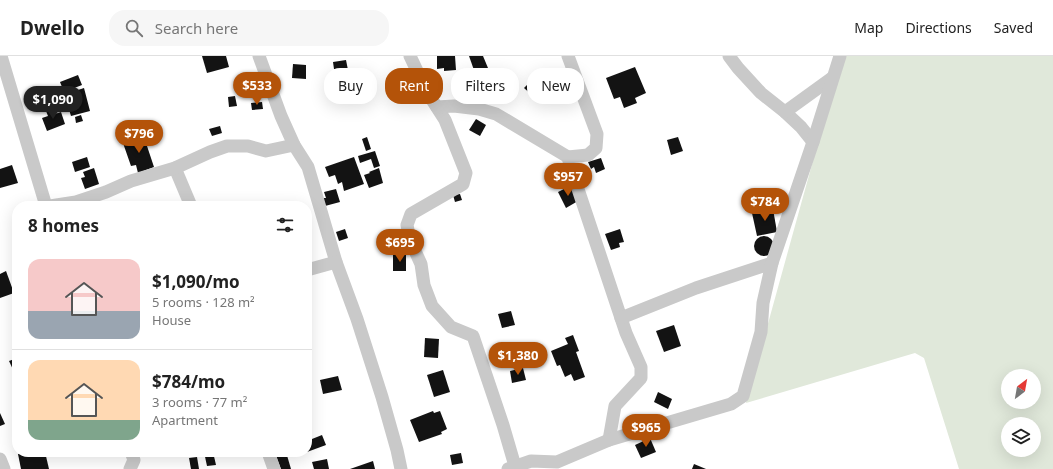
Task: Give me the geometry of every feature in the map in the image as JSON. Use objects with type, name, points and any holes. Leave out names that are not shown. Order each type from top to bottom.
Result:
[{"type":"street","points":[[1,56],[44,201]]},
{"type":"street","points":[[410,56],[427,92],[445,120],[466,173],[462,184],[411,214],[407,226],[410,240],[420,264],[424,285],[432,306],[451,327],[473,336],[503,425],[511,468],[531,461],[557,462],[609,440],[732,404],[743,396],[761,332],[763,303],[772,263],[840,56]]},
{"type":"street","points":[[437,107],[454,106],[479,109],[496,114],[568,157],[588,155],[596,148],[597,134],[568,56]]},
{"type":"street","points":[[729,56],[738,68],[762,93],[801,127],[813,142]]},
{"type":"street","points":[[263,57],[281,116],[294,145],[308,167],[336,262],[357,319],[382,397],[401,469]]},
{"type":"street","points":[[785,112],[832,78]]},
{"type":"street","points":[[79,201],[106,192],[131,181],[175,168],[227,146],[248,146],[266,151],[294,145]]},
{"type":"street","points":[[568,157],[621,318],[641,367],[641,378],[615,406],[609,440]]},
{"type":"street","points":[[175,168],[188,201]]},
{"type":"street","points":[[312,269],[336,262]]},
{"type":"street","points":[[621,318],[696,288],[772,263]]},
{"type":"street","points":[[130,469],[134,460],[133,457]]},
{"type":"street","points":[[270,457],[274,469]]},
{"type":"street","points":[[0,459],[4,469]]},
{"type":"shaded area","points":[[842,56],[1053,56],[1053,469],[959,469],[924,358],[915,353],[746,403]]},
{"type":"building","points":[[202,56],[226,56],[229,67],[207,73]]},
{"type":"building","points":[[437,56],[455,56],[456,68],[444,71],[444,68],[437,68]]},
{"type":"building","points":[[469,56],[483,56],[488,68],[473,68]]},
{"type":"building","points":[[346,60],[348,68],[334,68],[333,62]]},
{"type":"building","points":[[293,64],[306,65],[306,79],[292,78]]},
{"type":"building","points":[[635,67],[646,93],[635,98],[637,103],[624,108],[620,97],[614,99],[606,78]]},
{"type":"building","points":[[78,75],[82,85],[64,92],[60,82]]},
{"type":"building","points":[[84,88],[90,111],[71,116],[67,103],[71,102],[69,93]]},
{"type":"building","points":[[235,96],[237,106],[229,107],[228,97]]},
{"type":"building","points":[[262,102],[263,109],[252,110],[251,103]]},
{"type":"building","points":[[53,108],[55,114],[61,112],[65,124],[47,131],[42,118],[48,116],[46,111]]},
{"type":"building","points":[[81,115],[83,121],[76,123],[75,117]]},
{"type":"building","points":[[476,119],[486,125],[480,136],[469,130]]},
{"type":"building","points":[[220,126],[222,133],[212,136],[209,129]]},
{"type":"building","points":[[144,137],[154,167],[138,173],[136,165],[131,166],[123,143]]},
{"type":"building","points":[[367,137],[371,149],[366,151],[362,139]]},
{"type":"building","points":[[678,137],[683,151],[671,155],[667,140]]},
{"type":"building","points":[[375,151],[380,166],[374,168],[371,159],[360,163],[358,156]]},
{"type":"building","points":[[87,157],[90,167],[75,172],[72,162]]},
{"type":"building","points":[[354,157],[364,184],[344,191],[342,182],[338,184],[335,175],[329,177],[325,167]]},
{"type":"building","points":[[601,158],[605,169],[596,173],[594,167],[591,169],[588,162]]},
{"type":"building","points":[[12,165],[18,183],[0,188],[0,169]]},
{"type":"building","points":[[94,168],[99,184],[85,189],[81,178],[85,177],[83,172]]},
{"type":"building","points":[[379,168],[383,183],[369,188],[364,175]]},
{"type":"building","points":[[570,186],[578,201],[566,208],[558,192]]},
{"type":"building","points":[[336,189],[340,202],[325,206],[323,198],[326,198],[324,192]]},
{"type":"building","points":[[460,194],[462,200],[455,202],[453,195]]},
{"type":"building","points":[[773,209],[777,232],[757,236],[752,213]]},
{"type":"building","points":[[345,229],[348,238],[339,241],[336,232]]},
{"type":"building","points":[[620,229],[624,242],[619,243],[620,247],[611,250],[605,234]]},
{"type":"building","points":[[764,236],[771,239],[774,246],[771,253],[764,256],[757,253],[754,246],[757,239]]},
{"type":"building","points":[[393,255],[406,255],[406,271],[393,271]]},
{"type":"building","points":[[6,271],[12,288],[12,294],[0,298],[0,274]]},
{"type":"building","points":[[511,311],[515,325],[502,328],[498,314]]},
{"type":"building","points":[[674,325],[681,346],[664,352],[656,331]]},
{"type":"building","points":[[573,335],[579,351],[576,352],[585,377],[574,381],[571,374],[565,377],[560,365],[557,366],[551,351],[568,344],[565,338]]},
{"type":"building","points":[[425,338],[439,339],[438,358],[424,357]]},
{"type":"building","points":[[12,360],[12,367],[9,361]]},
{"type":"building","points":[[523,368],[526,380],[512,383],[510,371]]},
{"type":"building","points":[[443,370],[450,392],[434,397],[427,375]]},
{"type":"building","points":[[338,376],[342,390],[323,394],[320,380]]},
{"type":"building","points":[[658,392],[672,399],[668,409],[654,402]]},
{"type":"building","points":[[433,411],[434,413],[440,411],[447,429],[441,432],[442,434],[419,442],[410,420]]},
{"type":"building","points":[[0,413],[5,424],[0,426]]},
{"type":"building","points":[[322,435],[326,445],[312,450],[312,439]]},
{"type":"building","points":[[650,438],[656,452],[641,458],[635,445]]},
{"type":"building","points":[[461,453],[463,463],[452,465],[450,455]]},
{"type":"building","points":[[19,457],[46,457],[49,469],[21,469]]},
{"type":"building","points":[[197,457],[199,469],[191,469],[189,458]]},
{"type":"building","points":[[205,457],[214,457],[216,465],[207,466]]},
{"type":"building","points":[[276,457],[287,457],[291,469],[281,469]]},
{"type":"building","points":[[327,459],[329,469],[314,469],[312,462]]},
{"type":"building","points":[[373,461],[375,469],[350,469]]},
{"type":"building","points":[[694,464],[706,469],[692,469]]}]
